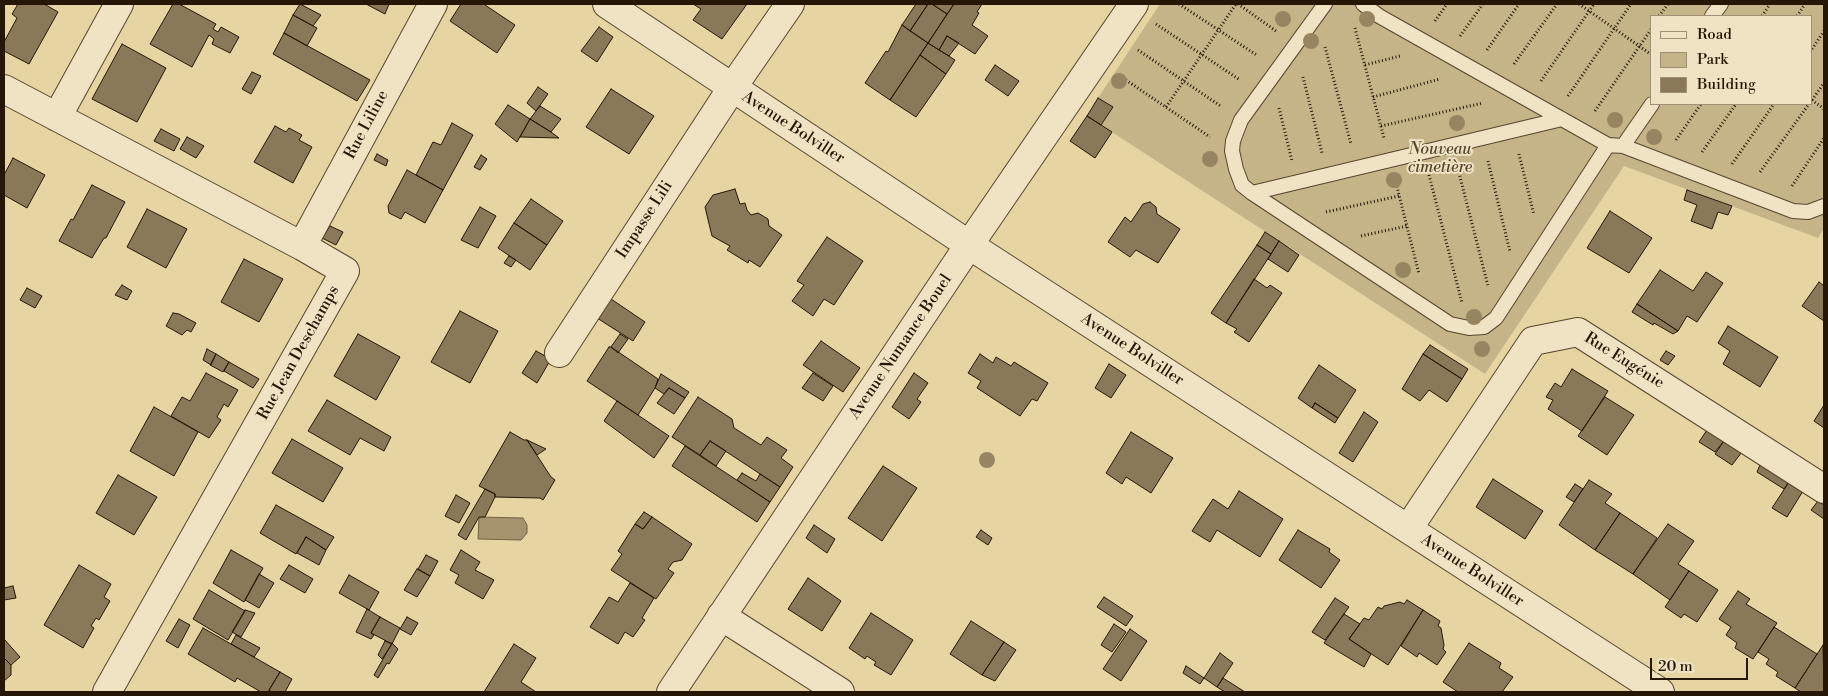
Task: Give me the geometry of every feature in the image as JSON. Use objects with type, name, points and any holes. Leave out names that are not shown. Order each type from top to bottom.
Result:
[{"type":"street","points":[[58,117],[119,4]]},
{"type":"street","name":"Rue Liline","points":[[302,246],[433,4]]},
{"type":"street","name":"Avenue Bolviller","points":[[607,4],[969,245],[1408,529],[1647,689]]},
{"type":"street","name":"Impasse Lili","points":[[558,353],[732,88],[790,4]]},
{"type":"street","name":"Avenue Numance Bouel","points":[[671,692],[969,245],[1134,4]]},
{"type":"street","name":"Rue Jean Deschamps","points":[[4,90],[302,246],[345,271],[107,692]]},
{"type":"street","name":"Rue Eugénie","points":[[1408,529],[1533,340],[1578,332],[1824,488]]},
{"type":"street","points":[[722,616],[840,692]]},
{"type":"lane","points":[[1363,4],[1379,16],[1608,145],[1623,146],[1793,211],[1808,212],[1824,206]]},
{"type":"lane","points":[[1713,15],[1721,4]]},
{"type":"lane","points":[[1320,10],[1241,120],[1233,141],[1232,152],[1242,185],[1450,324],[1469,328],[1484,327],[1496,318],[1608,145]]},
{"type":"lane","points":[[1623,146],[1651,105]]},
{"type":"lane","points":[[1252,193],[1482,139],[1559,117]]},
{"type":"path","points":[[1179,4],[1218,29],[1275,74],[1298,183]]},
{"type":"path","points":[[1166,107],[1237,4],[1295,46],[1328,176]]},
{"type":"path","points":[[1447,55],[1483,4]]},
{"type":"path","points":[[1474,69],[1519,4]]},
{"type":"path","points":[[1381,126],[1506,97],[1505,87],[1557,4]]},
{"type":"path","points":[[1579,4],[1650,54]]},
{"type":"path","points":[[1528,100],[1594,4]]},
{"type":"path","points":[[1559,117],[1631,4]]},
{"type":"path","points":[[1661,15],[1668,4]]},
{"type":"path","points":[[1763,15],[1770,4]]},
{"type":"path","points":[[1798,15],[1806,4]]},
{"type":"path","points":[[1320,10],[1358,169]]},
{"type":"path","points":[[1149,28],[1153,22],[1261,94]]},
{"type":"path","points":[[1582,130],[1650,31]]},
{"type":"path","points":[[1813,48],[1824,31]]},
{"type":"path","points":[[1131,55],[1136,48],[1241,120]]},
{"type":"path","points":[[1365,66],[1409,54]]},
{"type":"path","points":[[1122,68],[1118,75],[1232,152]]},
{"type":"path","points":[[1373,97],[1440,79]]},
{"type":"path","points":[[1813,99],[1824,83]]},
{"type":"path","points":[[1813,101],[1824,109]]},
{"type":"path","points":[[1662,161],[1700,105]]},
{"type":"path","points":[[1689,171],[1735,105]]},
{"type":"path","points":[[1719,183],[1773,105]]},
{"type":"path","points":[[1745,193],[1808,105]]},
{"type":"path","points":[[1513,131],[1542,247]]},
{"type":"path","points":[[1779,206],[1824,138]]},
{"type":"path","points":[[1482,139],[1518,284]]},
{"type":"path","points":[[1452,146],[1496,318]]},
{"type":"path","points":[[1423,153],[1469,328]]},
{"type":"path","points":[[1292,220],[1399,196]]},
{"type":"path","points":[[1327,243],[1407,226]]},
{"type":"green space","name":"Nouveau cimetière","points":[[1160,4],[1824,4],[1824,228],[1818,238],[1624,166],[1485,374],[1101,125],[1113,107],[1098,98]]},
{"type":"shaded area","points":[[479,517],[523,518],[527,525],[527,533],[521,540],[478,539]]},
{"type":"building","points":[[18,4],[44,4],[58,12],[29,64],[4,51],[4,42],[17,18],[12,14]]},
{"type":"building","points":[[173,4],[179,4],[216,24],[213,29],[218,32],[221,27],[239,37],[230,53],[212,44],[214,39],[209,35],[192,67],[150,44]]},
{"type":"building","points":[[300,4],[321,15],[313,26],[293,15]]},
{"type":"building","points":[[366,4],[389,4],[385,14]]},
{"type":"building","points":[[461,4],[486,4],[515,25],[497,53],[450,21]]},
{"type":"building","points":[[693,4],[747,4],[722,39],[693,20],[701,9]]},
{"type":"building","points":[[916,4],[928,4],[910,31],[902,25]]},
{"type":"building","points":[[928,4],[932,4],[947,14],[928,43],[910,31]]},
{"type":"building","points":[[932,4],[954,4],[947,14]]},
{"type":"building","points":[[954,4],[982,4],[972,25],[988,36],[975,54],[947,36],[939,50],[928,43]]},
{"type":"building","points":[[293,15],[317,28],[307,46],[284,33]]},
{"type":"building","points":[[902,25],[928,43],[890,100],[865,83],[886,51],[888,52]]},
{"type":"building","points":[[599,27],[613,37],[597,62],[581,51]]},
{"type":"building","points":[[284,33],[370,80],[357,101],[273,54]]},
{"type":"building","points":[[947,36],[959,43],[949,56],[939,50]]},
{"type":"building","points":[[928,43],[955,60],[946,74],[920,55]]},
{"type":"building","points":[[122,44],[166,68],[137,122],[92,99]]},
{"type":"building","points":[[920,55],[946,74],[916,117],[890,100]]},
{"type":"building","points":[[995,65],[1019,81],[1008,96],[985,80]]},
{"type":"building","points":[[252,72],[261,76],[251,94],[242,89]]},
{"type":"building","points":[[538,87],[548,94],[536,111],[527,103]]},
{"type":"building","points":[[611,89],[654,116],[629,154],[586,127]]},
{"type":"building","points":[[1098,98],[1113,107],[1101,125],[1087,116]]},
{"type":"building","points":[[508,105],[530,119],[517,142],[495,124]]},
{"type":"building","points":[[540,106],[561,119],[551,132],[530,119]]},
{"type":"building","points":[[1087,116],[1112,132],[1095,158],[1070,141]]},
{"type":"building","points":[[530,119],[551,132],[559,138],[520,137]]},
{"type":"building","points":[[452,123],[473,135],[443,190],[416,175],[433,142],[441,145]]},
{"type":"building","points":[[275,126],[286,132],[289,128],[302,135],[299,140],[312,147],[293,183],[254,162]]},
{"type":"building","points":[[161,129],[180,139],[174,151],[154,141]]},
{"type":"building","points":[[187,137],[204,146],[196,158],[180,149]]},
{"type":"building","points":[[377,154],[388,160],[386,166],[374,160]]},
{"type":"building","points":[[481,155],[487,159],[480,170],[474,167]]},
{"type":"building","points":[[13,158],[45,175],[27,208],[4,195],[4,175]]},
{"type":"building","points":[[407,170],[443,190],[425,223],[405,212],[401,219],[389,213],[388,206]]},
{"type":"building","points":[[92,185],[125,202],[106,238],[104,238],[92,258],[59,241]]},
{"type":"building","points":[[735,189],[740,204],[745,203],[751,215],[758,213],[768,219],[769,226],[782,235],[760,267],[749,260],[748,263],[727,250],[730,246],[712,236],[705,207],[713,195]]},
{"type":"building","points":[[1687,190],[1732,206],[1728,215],[1718,212],[1712,229],[1691,221],[1697,205],[1684,200]]},
{"type":"building","points":[[531,199],[563,221],[547,245],[514,223]]},
{"type":"building","points":[[1150,202],[1156,207],[1157,214],[1180,229],[1158,263],[1136,250],[1130,257],[1108,242],[1125,217],[1131,222],[1143,204]]},
{"type":"building","points":[[480,207],[496,216],[478,248],[461,240]]},
{"type":"building","points":[[147,209],[187,229],[166,268],[127,247]]},
{"type":"building","points":[[1610,211],[1652,238],[1629,273],[1587,248]]},
{"type":"building","points":[[514,223],[547,245],[530,270],[498,248]]},
{"type":"building","points":[[330,226],[343,232],[336,245],[322,238]]},
{"type":"building","points":[[1265,232],[1279,241],[1271,254],[1257,245]]},
{"type":"building","points":[[827,237],[863,261],[834,305],[824,299],[813,316],[792,301],[804,285],[797,281]]},
{"type":"building","points":[[1279,241],[1299,255],[1288,272],[1268,259]]},
{"type":"building","points":[[1257,245],[1271,254],[1226,323],[1211,313]]},
{"type":"building","points":[[509,256],[516,260],[511,267],[504,263]]},
{"type":"building","points":[[244,259],[283,279],[259,322],[221,302]]},
{"type":"building","points":[[1660,270],[1693,291],[1706,272],[1723,283],[1697,322],[1687,316],[1678,331],[1637,304]]},
{"type":"building","points":[[1254,279],[1267,288],[1270,285],[1282,293],[1249,342],[1234,332],[1237,329],[1226,323]]},
{"type":"building","points":[[1819,282],[1824,286],[1824,321],[1802,306]]},
{"type":"building","points":[[122,285],[132,291],[127,300],[115,295]]},
{"type":"building","points":[[27,288],[42,296],[35,308],[20,300]]},
{"type":"building","points":[[611,299],[645,322],[633,341],[597,318]]},
{"type":"building","points":[[1637,304],[1678,331],[1673,334],[1654,323],[1653,325],[1632,312]]},
{"type":"building","points":[[460,311],[498,331],[470,383],[431,362]]},
{"type":"building","points":[[173,313],[196,323],[191,332],[187,330],[182,335],[166,326]]},
{"type":"building","points":[[1728,326],[1778,357],[1760,387],[1723,364],[1730,351],[1718,343]]},
{"type":"building","points":[[358,334],[400,357],[376,400],[334,376]]},
{"type":"building","points":[[620,334],[628,339],[618,353],[611,347]]},
{"type":"building","points":[[821,341],[860,368],[843,392],[803,365]]},
{"type":"building","points":[[1430,345],[1468,369],[1462,379],[1423,354]]},
{"type":"building","points":[[609,347],[658,379],[655,388],[638,415],[587,381]]},
{"type":"building","points":[[207,349],[216,354],[211,365],[203,360]]},
{"type":"building","points":[[536,351],[551,359],[537,383],[522,373]]},
{"type":"building","points":[[1666,351],[1675,356],[1668,365],[1660,360]]},
{"type":"building","points":[[216,354],[229,362],[223,372],[210,365]]},
{"type":"building","points":[[980,354],[993,363],[996,357],[1011,366],[1014,362],[1048,383],[1037,401],[1032,399],[1020,416],[977,388],[981,381],[968,373]]},
{"type":"building","points":[[1423,354],[1462,379],[1447,402],[1429,390],[1420,401],[1402,389]]},
{"type":"building","points":[[229,362],[259,379],[253,388],[224,371]]},
{"type":"building","points":[[1109,364],[1126,375],[1111,398],[1095,388]]},
{"type":"building","points":[[1319,365],[1356,390],[1338,418],[1315,403],[1312,408],[1298,398]]},
{"type":"building","points":[[1572,369],[1608,391],[1582,431],[1548,409],[1553,400],[1546,397],[1555,383],[1561,387]]},
{"type":"building","points":[[206,373],[238,390],[228,407],[224,404],[217,417],[221,420],[209,438],[171,416],[182,397],[190,401]]},
{"type":"building","points":[[813,373],[833,386],[823,401],[802,388]]},
{"type":"building","points":[[914,373],[928,383],[917,399],[921,402],[909,419],[892,407]]},
{"type":"building","points":[[661,374],[689,392],[685,398],[669,388],[664,394],[655,388]]},
{"type":"building","points":[[669,388],[685,398],[674,414],[657,403]]},
{"type":"building","points":[[698,397],[732,419],[734,428],[761,445],[767,437],[787,450],[781,458],[793,467],[780,487],[710,441],[700,455],[672,437]]},
{"type":"building","points":[[1605,397],[1634,415],[1607,455],[1578,436]]},
{"type":"building","points":[[327,400],[391,437],[384,451],[360,438],[350,455],[308,431]]},
{"type":"building","points":[[617,401],[669,436],[654,458],[604,421]]},
{"type":"building","points":[[1315,403],[1338,418],[1335,423],[1312,408]]},
{"type":"building","points":[[1824,405],[1824,428],[1814,421]]},
{"type":"building","points":[[154,407],[198,432],[174,476],[130,451]]},
{"type":"building","points":[[1364,412],[1378,422],[1353,462],[1339,453]]},
{"type":"building","points":[[1707,430],[1724,441],[1715,452],[1699,442]]},
{"type":"building","points":[[510,432],[527,440],[551,477],[555,480],[543,500],[540,498],[495,497],[495,494],[479,486]]},
{"type":"building","points":[[1131,432],[1173,458],[1151,493],[1126,477],[1122,484],[1106,473]]},
{"type":"building","points":[[292,439],[343,468],[323,502],[272,473]]},
{"type":"building","points":[[527,440],[546,449],[537,455]]},
{"type":"building","points":[[710,441],[726,451],[716,466],[700,455]]},
{"type":"building","points":[[1724,441],[1742,452],[1732,465],[1715,454]]},
{"type":"building","points":[[685,446],[770,502],[757,522],[672,466]]},
{"type":"building","points":[[1760,465],[1789,482],[1784,489],[1757,472]]},
{"type":"building","points":[[883,466],[917,488],[882,541],[848,518]]},
{"type":"building","points":[[742,473],[756,481],[760,474],[780,487],[770,502],[737,480]]},
{"type":"building","points":[[118,475],[157,497],[134,535],[96,513]]},
{"type":"building","points":[[1493,479],[1543,511],[1525,539],[1476,507]]},
{"type":"building","points":[[1589,480],[1612,494],[1605,503],[1620,513],[1595,550],[1559,525]]},
{"type":"building","points":[[1789,482],[1803,491],[1787,517],[1772,508]]},
{"type":"building","points":[[1575,484],[1583,489],[1574,502],[1566,497]]},
{"type":"building","points":[[485,489],[495,494],[495,497],[485,517],[479,517],[466,540],[458,535]]},
{"type":"building","points":[[1239,491],[1283,519],[1260,557],[1217,530],[1210,542],[1192,531],[1213,499],[1228,509]]},
{"type":"building","points":[[456,495],[470,503],[459,523],[445,516]]},
{"type":"building","points":[[1818,501],[1824,505],[1824,519],[1811,510]]},
{"type":"building","points":[[276,505],[334,537],[326,550],[306,537],[296,554],[260,533]]},
{"type":"building","points":[[644,512],[652,517],[643,529],[635,524]]},
{"type":"building","points":[[1620,513],[1657,538],[1633,574],[1595,550]]},
{"type":"building","points":[[652,517],[692,544],[682,560],[673,562],[668,569],[674,573],[656,599],[611,570],[622,554],[618,551],[635,524],[643,529]]},
{"type":"building","points":[[1668,524],[1694,541],[1678,564],[1689,571],[1670,600],[1633,574]]},
{"type":"building","points":[[814,525],[835,539],[827,553],[806,538]]},
{"type":"building","points":[[981,530],[992,538],[988,545],[976,537]]},
{"type":"building","points":[[1298,530],[1330,549],[1329,552],[1340,560],[1321,588],[1279,560]]},
{"type":"building","points":[[306,537],[326,550],[319,565],[297,553]]},
{"type":"building","points":[[231,550],[263,568],[244,602],[213,583]]},
{"type":"building","points":[[461,550],[480,562],[475,570],[494,580],[483,599],[455,583],[459,575],[450,570]]},
{"type":"building","points":[[426,555],[438,561],[430,576],[418,569]]},
{"type":"building","points":[[79,565],[111,584],[104,597],[110,601],[99,620],[96,618],[91,626],[94,628],[83,648],[44,625]]},
{"type":"building","points":[[289,565],[313,579],[305,593],[280,579]]},
{"type":"building","points":[[417,569],[430,576],[417,597],[404,590]]},
{"type":"building","points":[[1689,571],[1718,590],[1697,622],[1684,614],[1681,618],[1665,607]]},
{"type":"building","points":[[259,574],[274,583],[259,608],[245,600]]},
{"type":"building","points":[[349,575],[379,592],[369,610],[339,593]]},
{"type":"building","points":[[808,578],[841,601],[822,631],[788,609]]},
{"type":"building","points":[[630,583],[654,598],[642,618],[645,620],[633,637],[625,632],[618,644],[590,627],[609,597],[618,602]]},
{"type":"building","points":[[13,586],[16,598],[4,600],[4,588]]},
{"type":"building","points":[[209,590],[245,611],[228,640],[193,619]]},
{"type":"building","points":[[1738,591],[1750,599],[1746,604],[1777,623],[1753,659],[1735,648],[1737,643],[1726,635],[1731,627],[1719,619]]},
{"type":"building","points":[[1104,597],[1133,616],[1126,626],[1097,607]]},
{"type":"building","points":[[1335,598],[1349,607],[1325,640],[1312,632]]},
{"type":"building","points":[[1407,600],[1423,610],[1388,665],[1349,639],[1364,618],[1369,620],[1378,607],[1382,609],[1384,606],[1400,602],[1404,604]]},
{"type":"building","points":[[367,609],[380,617],[371,633],[374,635],[371,639],[356,632]]},
{"type":"building","points":[[245,610],[255,613],[241,637],[232,632]]},
{"type":"building","points":[[1423,610],[1440,621],[1438,626],[1441,628],[1443,649],[1446,652],[1437,665],[1419,653],[1417,657],[1401,646]]},
{"type":"building","points":[[871,613],[913,640],[891,675],[874,665],[876,662],[867,656],[865,659],[849,648]]},
{"type":"building","points":[[1344,614],[1360,624],[1349,639],[1371,654],[1364,667],[1324,643]]},
{"type":"building","points":[[380,617],[400,628],[392,644],[371,633]]},
{"type":"building","points":[[407,617],[418,623],[411,635],[400,629]]},
{"type":"building","points":[[179,619],[190,625],[178,648],[166,641]]},
{"type":"building","points":[[971,621],[1004,642],[982,675],[950,654]]},
{"type":"building","points":[[1114,624],[1126,632],[1112,652],[1101,645]]},
{"type":"building","points":[[1774,627],[1817,654],[1795,688],[1776,676],[1778,672],[1766,664],[1769,659],[1758,652]]},
{"type":"building","points":[[203,628],[280,672],[268,692],[261,692],[237,678],[235,682],[188,654]]},
{"type":"building","points":[[1130,629],[1147,641],[1121,681],[1103,669]]},
{"type":"building","points":[[236,635],[260,648],[254,657],[231,644]]},
{"type":"building","points":[[4,639],[20,657],[11,665],[4,658]]},
{"type":"building","points":[[385,641],[392,644],[382,659],[378,655]]},
{"type":"building","points":[[1004,642],[1016,650],[995,681],[982,675]]},
{"type":"building","points":[[392,643],[398,649],[378,678],[374,675]]},
{"type":"building","points":[[1469,643],[1501,663],[1499,668],[1513,677],[1502,692],[1458,692],[1443,682]]},
{"type":"building","points":[[514,644],[536,658],[521,682],[536,692],[484,692]]},
{"type":"building","points":[[1823,645],[1824,692],[1801,692],[1795,688]]},
{"type":"building","points":[[1220,653],[1233,663],[1217,687],[1204,678]]},
{"type":"building","points":[[4,658],[11,665],[11,675],[4,681]]},
{"type":"building","points":[[1186,666],[1204,678],[1200,684],[1183,673]]},
{"type":"building","points":[[280,672],[292,679],[285,692],[272,692],[269,690]]},
{"type":"building","points":[[1223,678],[1245,692],[1225,692],[1217,687]]}]
